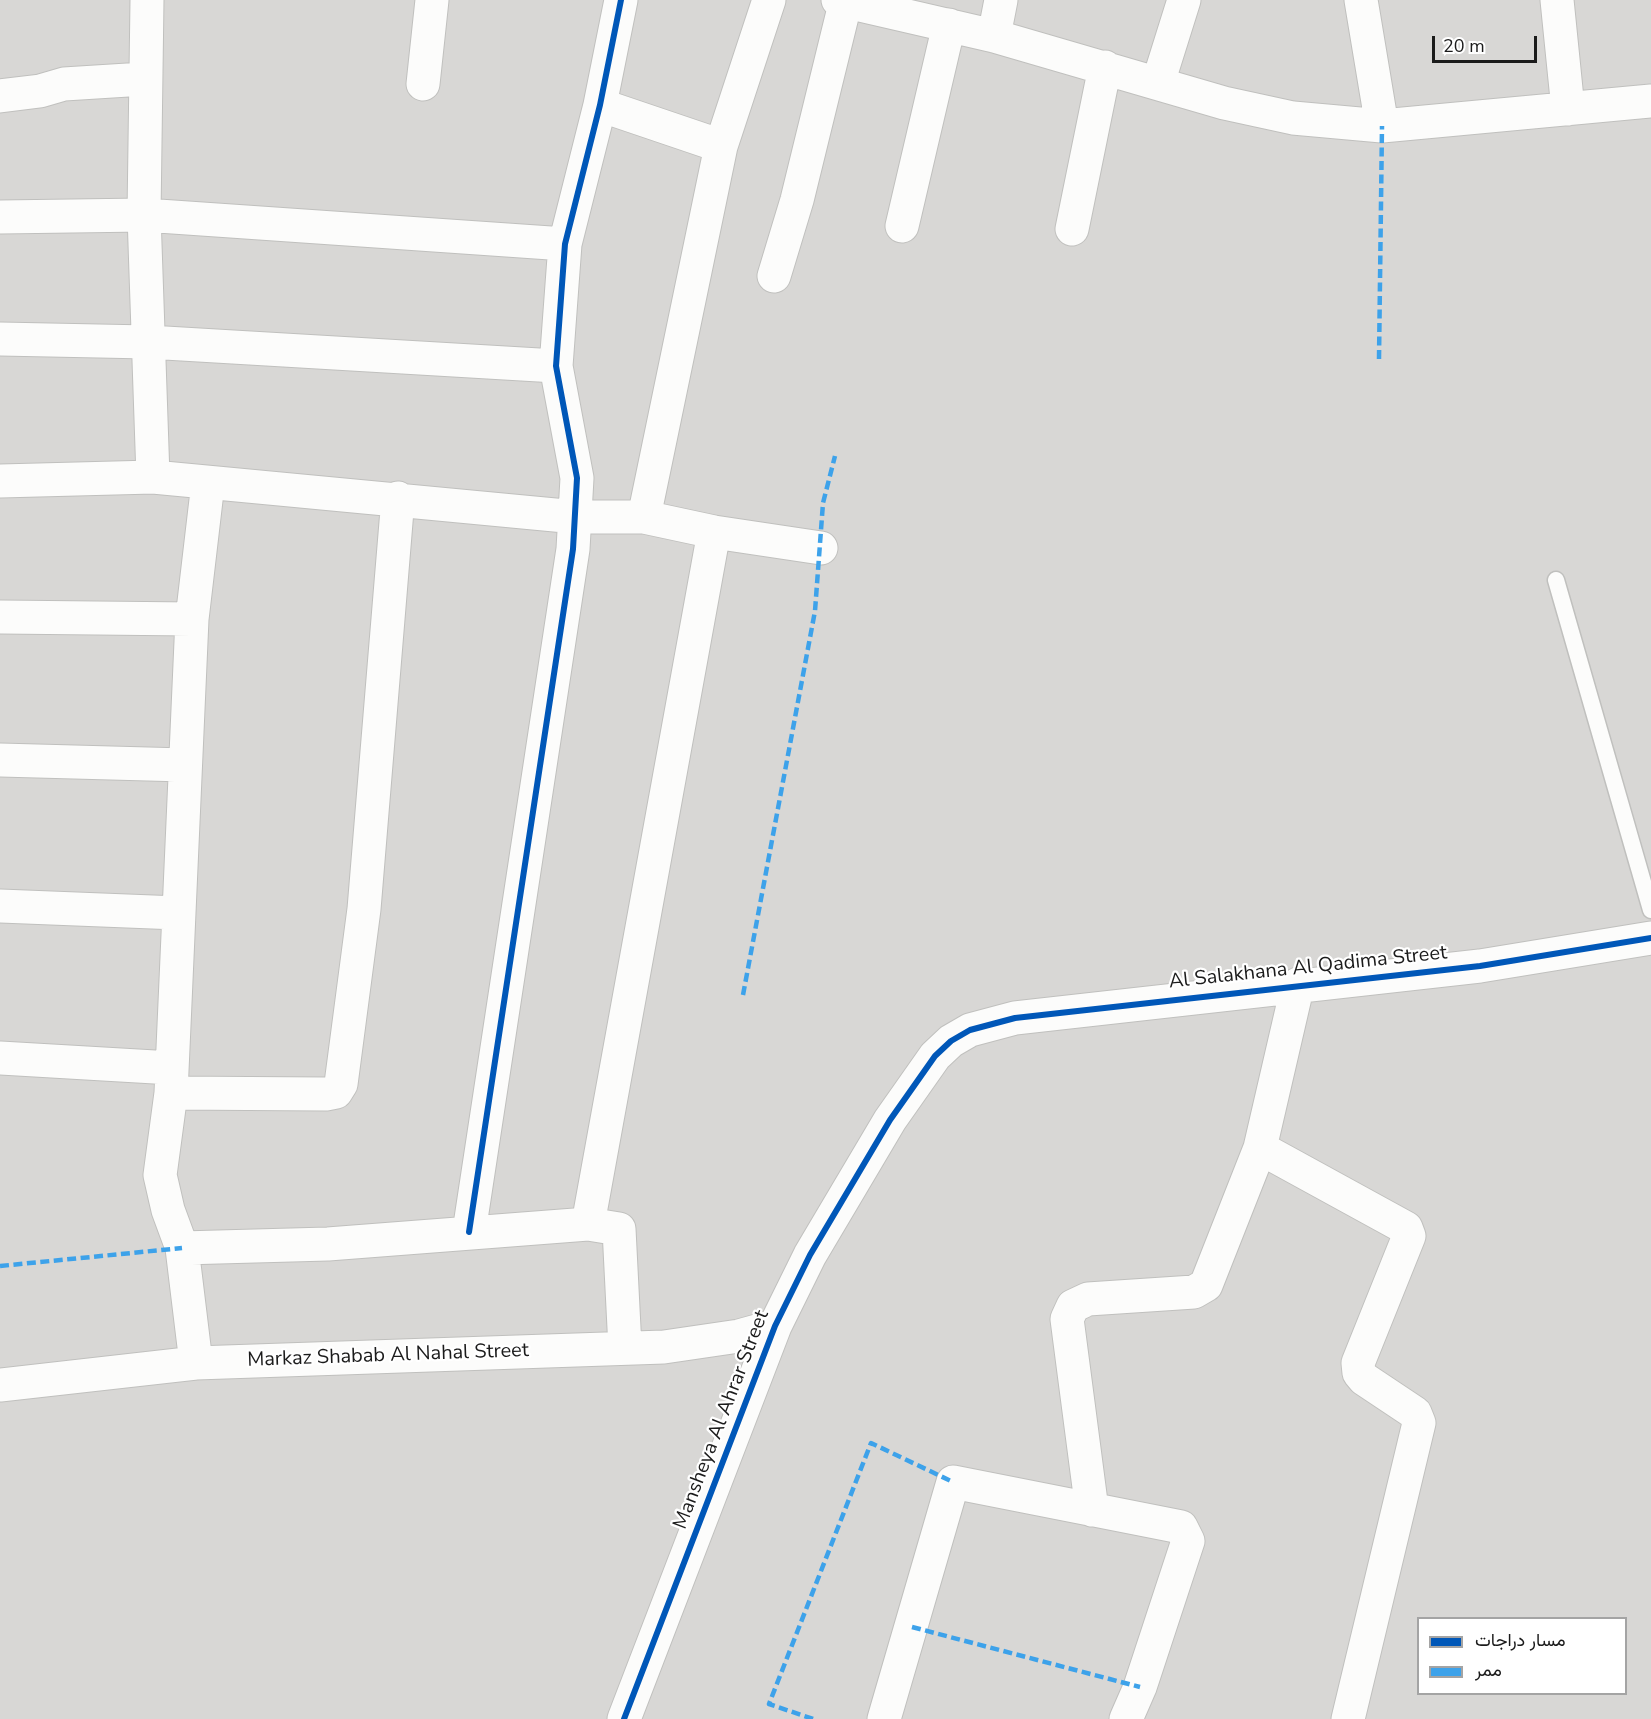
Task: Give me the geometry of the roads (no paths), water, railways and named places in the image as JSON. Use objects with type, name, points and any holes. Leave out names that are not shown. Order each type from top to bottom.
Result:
[{"type":"street","points":[[147,0],[144,79],[144,215],[153,477]]},
{"type":"street","points":[[423,84],[432,0]]},
{"type":"street","points":[[468,1232],[573,549],[577,478],[556,366],[565,244],[600,105],[621,0]]},
{"type":"street","points":[[644,518],[721,146],[769,0]]},
{"type":"street","points":[[994,36],[1001,0]]},
{"type":"street","points":[[1158,83],[1184,0]]},
{"type":"street","points":[[1361,0],[1382,126]]},
{"type":"street","points":[[1557,0],[1568,109]]},
{"type":"street","points":[[774,276],[797,200],[843,1],[994,36],[1224,103],[1293,118],[1382,126],[1651,101]]},
{"type":"street","points":[[902,226],[949,25]]},
{"type":"street","points":[[1072,229],[1105,67]]},
{"type":"street","points":[[0,96],[40,91],[64,84],[144,79]]},
{"type":"street","points":[[600,105],[721,146]]},
{"type":"street","points":[[0,217],[144,215],[565,244]]},
{"type":"street","points":[[0,339],[148,342],[556,366]]},
{"type":"street","points":[[0,481],[153,477],[398,498],[576,517],[644,518],[714,532],[821,548]]},
{"type":"street","points":[[196,1363],[182,1248],[168,1210],[160,1175],[171,1080],[192,619],[208,483]]},
{"type":"street","points":[[0,1058],[171,1080],[326,1094],[336,1092],[341,1084],[364,909],[398,498]]},
{"type":"street","points":[[588,1224],[714,532]]},
{"type":"street","points":[[0,617],[192,619]]},
{"type":"street","points":[[0,760],[185,765]]},
{"type":"street","points":[[0,906],[178,913]]},
{"type":"street","name":"Al Salakhana Al Qadima Street","points":[[969,1030],[1015,1018],[1298,984],[1468,967],[1651,938]]},
{"type":"street","points":[[1092,1510],[1067,1319],[1073,1306],[1088,1299],[1201,1290],[1206,1285],[1260,1148],[1298,984]]},
{"type":"street","name":"Mansheya Al Ahrar Street","points":[[624,1719],[775,1326],[849,1187],[890,1120],[935,1056],[951,1041],[969,1030]]},
{"type":"street","points":[[1260,1148],[1406,1228],[1409,1236],[1358,1363],[1359,1373],[1364,1378],[1415,1413],[1419,1423],[1348,1719]]},
{"type":"street","points":[[182,1248],[328,1244],[588,1224],[620,1229],[625,1348]]},
{"type":"street","name":"Markaz Shabab Al Nahal Street","points":[[0,1385],[196,1363],[625,1348],[701,1343],[775,1326]]},
{"type":"street","points":[[884,1719],[953,1482],[1181,1527],[1188,1541],[1140,1687],[1126,1719]]},
{"type":"lane","points":[[1556,580],[1651,910]]}]
